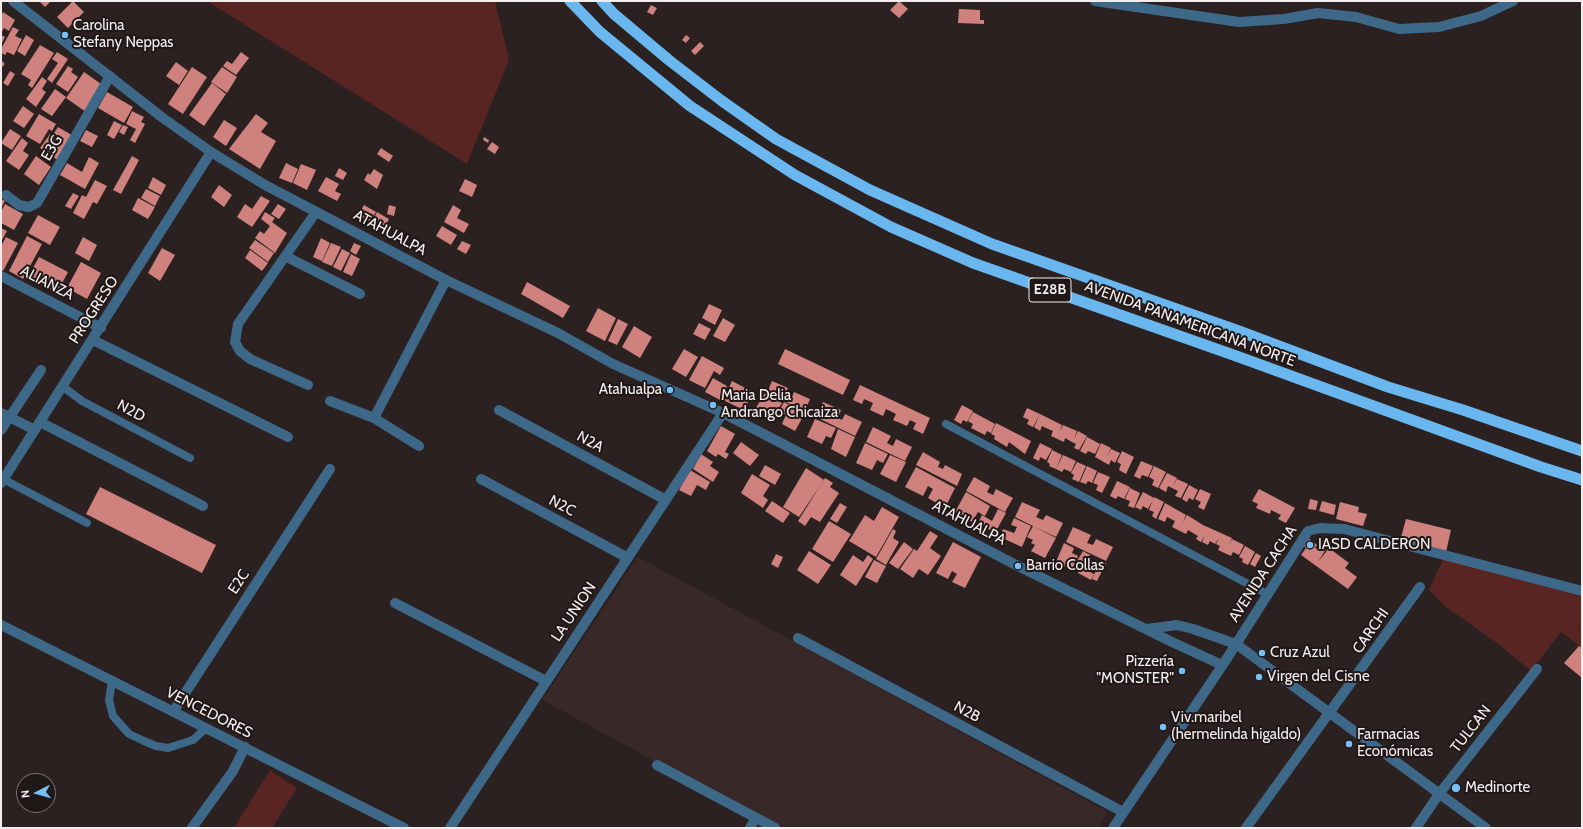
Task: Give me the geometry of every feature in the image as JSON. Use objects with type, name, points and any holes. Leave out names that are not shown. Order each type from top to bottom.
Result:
[{"type":"highway","name":"AVENIDA PANAMERICANA NORTE","points":[[570,1],[600,32],[690,106],[795,176],[891,227],[974,263],[1232,354],[1541,467],[1582,480]]},
{"type":"highway","name":"AVENIDA PANAMERICANA NORTE","points":[[602,1],[614,14],[670,61],[722,101],[776,138],[870,190],[992,244],[1239,331],[1388,387],[1463,410],[1582,451]]},
{"type":"street","name":"ATAHUALPA","points":[[13,1],[211,152],[265,185],[446,280],[558,333],[613,364],[723,414],[1018,566],[1145,629],[1222,665]]},
{"type":"street","points":[[1095,1],[1239,22],[1284,19],[1318,12],[1356,17],[1399,29],[1439,27],[1481,16],[1513,1]]},
{"type":"street","name":"E3G","points":[[6,195],[19,205],[29,207],[38,203],[110,76]]},
{"type":"street","name":"PROGRESO","points":[[2,481],[62,386],[101,328],[211,152]]},
{"type":"street","points":[[308,385],[250,359],[240,351],[235,342],[238,324],[316,212]]},
{"type":"street","points":[[285,256],[360,294]]},
{"type":"street","name":"ALIANZA","points":[[1,276],[101,328]]},
{"type":"street","points":[[374,418],[446,280]]},
{"type":"street","points":[[93,340],[288,437]]},
{"type":"street","points":[[1,430],[5,415],[41,370]]},
{"type":"street","points":[[330,401],[374,418],[419,446]]},
{"type":"street","name":"N2A","points":[[499,410],[666,500]]},
{"type":"street","name":"LA UNION","points":[[450,828],[723,414]]},
{"type":"street","points":[[5,415],[38,426],[203,506]]},
{"type":"street","name":"E2C","points":[[173,712],[330,469]]},
{"type":"street","name":"N2C","points":[[481,479],[628,558]]},
{"type":"street","name":"AVENIDA CACHA","points":[[1113,828],[1236,644],[1306,533],[1314,529],[1344,529],[1582,591]]},
{"type":"street","name":"CARCHI","points":[[1246,828],[1331,713],[1420,587]]},
{"type":"street","points":[[395,603],[546,681]]},
{"type":"street","name":"VENCEDORES","points":[[1,625],[404,828]]},
{"type":"street","points":[[1145,629],[1176,626],[1193,629],[1236,644],[1486,828]]},
{"type":"street","name":"N2B","points":[[798,638],[1123,812]]},
{"type":"street","name":"TULCAN","points":[[1416,828],[1439,794],[1537,669]]},
{"type":"street","points":[[192,828],[233,771],[244,748]]},
{"type":"street","points":[[657,765],[775,828]]},
{"type":"lane","name":"N2D","points":[[62,386],[82,401],[190,458]]},
{"type":"lane","points":[[946,424],[1267,594]]},
{"type":"lane","points":[[2,481],[87,523]]},
{"type":"lane","points":[[112,681],[109,700],[113,716],[129,734],[139,739],[156,746],[168,748],[193,740],[206,728]]},
{"type":"shaded area","points":[[207,1],[495,1],[509,60],[467,164]]},
{"type":"shaded area","points":[[638,557],[1108,812],[1098,828],[778,828],[542,700]]},
{"type":"shaded area","points":[[1443,559],[1582,594],[1582,648],[1561,632],[1531,671],[1497,643],[1446,607],[1429,590]]},
{"type":"shaded area","points":[[270,770],[297,788],[272,828],[234,828]]},
{"type":"building","points":[[39,1],[51,1],[45,7]]},
{"type":"building","points":[[73,1],[84,12],[68,28],[57,17]]},
{"type":"building","points":[[899,1],[908,9],[899,18],[890,10]]},
{"type":"building","points":[[651,5],[657,8],[653,15],[647,12]]},
{"type":"building","points":[[959,9],[980,10],[980,20],[984,20],[984,24],[958,23]]},
{"type":"building","points":[[3,12],[15,20],[9,31],[4,28],[1,33],[1,17]]},
{"type":"building","points":[[13,27],[19,30],[15,36],[22,39],[14,55],[7,52],[5,55],[1,53],[1,49]]},
{"type":"building","points":[[1,35],[5,37],[1,45]]},
{"type":"building","points":[[26,35],[34,40],[25,56],[17,51]]},
{"type":"building","points":[[686,35],[690,38],[686,43],[682,40]]},
{"type":"building","points":[[700,42],[704,46],[695,55],[691,51]]},
{"type":"building","points":[[40,45],[54,53],[32,88],[28,85],[31,80],[21,74]]},
{"type":"building","points":[[57,52],[68,59],[52,83],[47,79],[58,63],[52,59]]},
{"type":"building","points":[[241,52],[249,58],[236,75],[223,66],[227,61],[232,64]]},
{"type":"building","points":[[1,60],[5,64],[1,68]]},
{"type":"building","points":[[176,62],[188,71],[179,85],[166,76]]},
{"type":"building","points":[[68,66],[73,69],[71,72],[78,77],[68,92],[56,84]]},
{"type":"building","points":[[192,67],[207,77],[183,114],[168,104]]},
{"type":"building","points":[[222,67],[237,77],[227,93],[211,82]]},
{"type":"building","points":[[10,71],[15,74],[8,86],[3,83]]},
{"type":"building","points":[[84,72],[104,86],[86,112],[66,98]]},
{"type":"building","points":[[42,77],[47,81],[42,89],[46,92],[36,107],[26,99]]},
{"type":"building","points":[[212,83],[226,94],[204,126],[189,115]]},
{"type":"building","points":[[55,89],[66,97],[52,116],[41,109]]},
{"type":"building","points":[[107,92],[133,107],[124,123],[98,108]]},
{"type":"building","points":[[23,106],[34,114],[24,128],[13,121]]},
{"type":"building","points":[[132,111],[144,117],[141,122],[145,124],[135,143],[130,140],[136,129],[126,124]]},
{"type":"building","points":[[39,114],[56,124],[52,131],[49,129],[40,144],[26,136]]},
{"type":"building","points":[[256,114],[268,123],[261,132],[276,141],[260,169],[229,149]]},
{"type":"building","points":[[224,120],[237,128],[226,146],[213,137]]},
{"type":"building","points":[[114,121],[122,125],[114,139],[107,135]]},
{"type":"building","points":[[123,125],[128,127],[124,135],[119,132]]},
{"type":"building","points":[[58,127],[75,137],[59,161],[40,148],[50,134],[52,136]]},
{"type":"building","points":[[10,129],[21,136],[12,150],[1,143]]},
{"type":"building","points":[[86,130],[98,136],[92,147],[80,141]]},
{"type":"building","points":[[484,137],[489,140],[488,143],[483,140]]},
{"type":"building","points":[[22,138],[28,143],[23,151],[29,155],[19,170],[6,161]]},
{"type":"building","points":[[492,142],[499,147],[495,154],[487,149]]},
{"type":"building","points":[[381,148],[393,156],[389,162],[377,154]]},
{"type":"building","points":[[36,156],[51,167],[39,185],[24,174]]},
{"type":"building","points":[[132,156],[139,160],[121,194],[113,190]]},
{"type":"building","points":[[89,157],[99,163],[85,189],[60,175],[67,163],[82,172]]},
{"type":"building","points":[[286,163],[298,169],[292,183],[279,178]]},
{"type":"building","points":[[301,164],[316,170],[307,190],[293,183]]},
{"type":"building","points":[[339,168],[347,173],[343,180],[335,176]]},
{"type":"building","points":[[374,169],[383,175],[377,189],[364,180],[368,173],[370,175]]},
{"type":"building","points":[[153,177],[166,185],[161,195],[148,188]]},
{"type":"building","points":[[326,177],[339,184],[335,191],[341,194],[337,201],[318,191]]},
{"type":"building","points":[[465,179],[477,185],[472,197],[459,191]]},
{"type":"building","points":[[95,180],[107,186],[97,204],[93,202],[84,219],[73,213],[82,195],[86,197]]},
{"type":"building","points":[[219,185],[232,195],[224,207],[211,197]]},
{"type":"building","points":[[146,189],[160,196],[155,206],[141,198]]},
{"type":"building","points":[[73,193],[79,196],[71,209],[65,206]]},
{"type":"building","points":[[261,196],[270,201],[252,227],[237,217],[245,204],[252,209]]},
{"type":"building","points":[[138,198],[155,207],[148,219],[132,210]]},
{"type":"building","points":[[1,199],[5,201],[1,208]]},
{"type":"building","points":[[5,204],[23,214],[14,230],[1,223],[1,212]]},
{"type":"building","points":[[278,204],[286,209],[279,219],[271,214]]},
{"type":"building","points":[[364,205],[376,212],[370,222],[358,215]]},
{"type":"building","points":[[389,205],[396,207],[394,216],[387,214]]},
{"type":"building","points":[[453,205],[461,210],[457,218],[469,224],[464,233],[444,222]]},
{"type":"building","points":[[265,212],[275,218],[272,222],[287,233],[275,253],[255,238],[260,231],[264,234],[270,226],[261,219]]},
{"type":"building","points":[[377,212],[389,219],[384,229],[372,222]]},
{"type":"building","points":[[38,215],[60,227],[50,245],[28,233]]},
{"type":"building","points":[[442,226],[457,235],[451,245],[436,236]]},
{"type":"building","points":[[1,228],[7,231],[1,242]]},
{"type":"building","points":[[27,236],[42,244],[23,279],[9,271]]},
{"type":"building","points":[[6,237],[18,243],[3,271],[1,269],[1,246]]},
{"type":"building","points":[[83,237],[97,245],[89,261],[75,253]]},
{"type":"building","points":[[321,238],[330,243],[322,261],[313,257]]},
{"type":"building","points":[[255,240],[274,253],[268,262],[249,248]]},
{"type":"building","points":[[462,241],[471,245],[466,254],[457,249]]},
{"type":"building","points":[[331,243],[341,247],[332,266],[322,262]]},
{"type":"building","points":[[354,243],[361,246],[356,255],[350,251]]},
{"type":"building","points":[[162,248],[175,255],[160,281],[148,273]]},
{"type":"building","points":[[342,249],[350,253],[341,271],[333,267]]},
{"type":"building","points":[[250,250],[268,263],[262,271],[245,258]]},
{"type":"building","points":[[351,254],[360,259],[352,276],[343,272]]},
{"type":"building","points":[[39,257],[68,272],[57,293],[28,277]]},
{"type":"building","points":[[81,262],[101,273],[87,299],[67,288]]},
{"type":"building","points":[[527,282],[570,306],[563,318],[521,294]]},
{"type":"building","points":[[709,304],[722,310],[715,325],[702,318]]},
{"type":"building","points":[[598,308],[616,318],[605,341],[586,331]]},
{"type":"building","points":[[723,318],[735,325],[725,342],[713,336]]},
{"type":"building","points":[[618,319],[628,324],[617,345],[608,341]]},
{"type":"building","points":[[699,323],[711,329],[705,340],[693,334]]},
{"type":"building","points":[[634,326],[652,337],[640,358],[622,347]]},
{"type":"building","points":[[684,349],[698,357],[686,377],[672,369]]},
{"type":"building","points":[[785,349],[850,380],[843,395],[778,364]]},
{"type":"building","points":[[702,356],[724,368],[720,375],[714,371],[705,388],[689,380]]},
{"type":"building","points":[[713,378],[727,386],[720,400],[705,392]]},
{"type":"building","points":[[732,381],[753,392],[744,410],[723,400]]},
{"type":"building","points":[[772,381],[788,388],[785,394],[792,397],[794,392],[810,399],[805,411],[767,393]]},
{"type":"building","points":[[860,385],[930,418],[923,434],[913,429],[916,423],[910,420],[907,426],[893,420],[896,414],[886,409],[883,416],[870,410],[873,403],[864,399],[862,404],[853,400]]},
{"type":"building","points":[[765,393],[782,403],[777,411],[773,409],[767,418],[754,411]]},
{"type":"building","points":[[784,402],[805,413],[795,431],[782,424],[786,415],[779,411]]},
{"type":"building","points":[[823,402],[841,410],[838,418],[842,420],[845,414],[862,422],[855,436],[816,417]]},
{"type":"building","points":[[962,405],[973,411],[967,422],[963,420],[961,424],[954,420]]},
{"type":"building","points":[[1027,408],[1040,414],[1033,427],[1027,424],[1029,420],[1023,417]]},
{"type":"building","points":[[973,412],[995,424],[991,433],[987,431],[985,435],[971,428],[973,424],[968,421]]},
{"type":"building","points":[[1040,414],[1062,425],[1060,431],[1063,425],[1077,431],[1074,439],[1078,431],[1087,436],[1079,450],[1074,448],[1076,444],[1065,438],[1064,442],[1051,436],[1053,431],[1042,426],[1040,431],[1034,427]]},
{"type":"building","points":[[815,419],[836,428],[831,438],[826,436],[822,444],[807,437]]},
{"type":"building","points":[[996,423],[1031,441],[1025,454],[1009,442],[1007,447],[994,439],[995,436],[991,434]]},
{"type":"building","points":[[721,426],[735,434],[725,452],[729,454],[726,459],[718,454],[716,457],[707,451]]},
{"type":"building","points":[[873,427],[891,436],[887,443],[893,446],[896,439],[912,447],[905,461],[866,442]]},
{"type":"building","points":[[838,429],[855,437],[846,457],[831,449]]},
{"type":"building","points":[[1087,437],[1100,444],[1095,454],[1088,451],[1086,454],[1080,451]]},
{"type":"building","points":[[741,442],[759,455],[750,466],[733,453]]},
{"type":"building","points":[[865,443],[888,454],[883,463],[877,460],[872,470],[856,463]]},
{"type":"building","points":[[1040,443],[1052,449],[1046,460],[1040,457],[1039,461],[1033,458]]},
{"type":"building","points":[[1101,443],[1111,448],[1106,458],[1111,449],[1120,453],[1115,463],[1111,460],[1109,465],[1095,457]]},
{"type":"building","points":[[1052,450],[1062,455],[1056,469],[1049,466],[1050,464],[1047,462]]},
{"type":"building","points":[[1122,451],[1134,457],[1126,474],[1119,470],[1121,464],[1117,462]]},
{"type":"building","points":[[923,452],[940,462],[938,467],[943,469],[945,465],[962,474],[957,486],[916,465]]},
{"type":"building","points":[[701,454],[713,462],[710,466],[719,472],[713,482],[693,469]]},
{"type":"building","points":[[890,455],[906,462],[896,482],[880,474]]},
{"type":"building","points":[[1063,455],[1076,461],[1071,472],[1064,469],[1062,472],[1056,469]]},
{"type":"building","points":[[1141,461],[1153,466],[1148,477],[1142,475],[1140,479],[1134,476]]},
{"type":"building","points":[[1077,462],[1086,466],[1079,482],[1072,479],[1074,475],[1071,473]]},
{"type":"building","points":[[765,465],[781,474],[775,485],[759,476]]},
{"type":"building","points":[[1087,466],[1097,471],[1092,483],[1088,481],[1086,484],[1080,482]]},
{"type":"building","points":[[1154,466],[1166,472],[1158,488],[1152,485],[1154,480],[1149,477]]},
{"type":"building","points":[[916,467],[955,488],[945,508],[928,498],[933,489],[928,486],[923,496],[905,487]]},
{"type":"building","points":[[806,468],[824,480],[799,517],[783,507]]},
{"type":"building","points":[[690,470],[710,482],[706,490],[697,485],[691,496],[679,490]]},
{"type":"building","points":[[1098,472],[1110,477],[1102,493],[1096,490],[1098,485],[1093,483]]},
{"type":"building","points":[[1167,473],[1177,478],[1172,488],[1168,486],[1166,492],[1159,488]]},
{"type":"building","points":[[752,474],[770,485],[763,496],[768,500],[763,508],[741,493]]},
{"type":"building","points":[[974,477],[990,486],[987,492],[993,495],[996,489],[1013,498],[1005,512],[966,491]]},
{"type":"building","points":[[825,478],[833,483],[830,487],[839,493],[820,522],[811,517],[805,526],[798,521]]},
{"type":"building","points":[[1177,479],[1188,484],[1181,498],[1175,496],[1178,491],[1172,488]]},
{"type":"building","points":[[1117,481],[1130,487],[1124,499],[1118,496],[1116,499],[1110,496]]},
{"type":"building","points":[[1189,485],[1198,490],[1193,500],[1189,498],[1187,502],[1182,499]]},
{"type":"building","points":[[100,487],[216,545],[202,573],[86,514]]},
{"type":"building","points":[[1130,488],[1140,493],[1134,508],[1128,506],[1130,501],[1125,499]]},
{"type":"building","points":[[1200,489],[1211,494],[1204,510],[1198,507],[1201,502],[1195,499]]},
{"type":"building","points":[[1259,489],[1295,508],[1286,523],[1278,519],[1281,515],[1271,510],[1270,514],[1256,508],[1258,504],[1252,501]]},
{"type":"building","points":[[966,492],[990,506],[985,516],[978,512],[972,522],[955,512]]},
{"type":"building","points":[[1143,492],[1154,498],[1148,509],[1143,506],[1141,510],[1135,507]]},
{"type":"building","points":[[1154,497],[1164,502],[1156,519],[1152,516],[1154,512],[1149,510]]},
{"type":"building","points":[[1310,499],[1318,501],[1316,510],[1308,509]]},
{"type":"building","points":[[772,501],[790,513],[783,523],[765,511]]},
{"type":"building","points":[[1322,501],[1336,505],[1334,515],[1319,511]]},
{"type":"building","points":[[1022,502],[1040,510],[1036,517],[1043,520],[1046,515],[1063,523],[1056,537],[1035,527],[1056,538],[1045,558],[1031,551],[1035,545],[1031,543],[1033,540],[1027,537],[1033,526],[1015,517]]},
{"type":"building","points":[[1340,502],[1359,507],[1358,512],[1367,514],[1363,526],[1336,519]]},
{"type":"building","points":[[840,503],[847,507],[837,523],[830,519]]},
{"type":"building","points":[[1165,503],[1186,515],[1183,522],[1187,515],[1203,525],[1232,538],[1228,548],[1232,539],[1244,545],[1239,555],[1233,552],[1231,556],[1218,550],[1220,546],[1216,544],[1219,538],[1215,544],[1210,541],[1208,545],[1202,542],[1205,535],[1201,542],[1196,539],[1198,536],[1188,530],[1186,534],[1172,527],[1175,521],[1167,517],[1165,522],[1158,519]]},
{"type":"building","points":[[882,507],[899,517],[876,557],[849,541],[865,515],[874,521]]},
{"type":"building","points":[[998,509],[1006,513],[995,533],[978,523],[982,515],[992,521]]},
{"type":"building","points":[[1014,518],[1031,526],[1022,547],[1000,537],[1003,529],[1014,533],[1017,527],[1011,525]]},
{"type":"building","points":[[1406,519],[1451,530],[1446,552],[1400,541]]},
{"type":"building","points":[[829,521],[851,534],[833,562],[812,549]]},
{"type":"building","points":[[1073,527],[1091,535],[1087,543],[1093,545],[1096,539],[1113,547],[1106,561],[1066,542]]},
{"type":"building","points":[[893,529],[896,531],[893,538],[899,542],[886,565],[876,559]]},
{"type":"building","points":[[930,531],[938,536],[930,548],[941,556],[928,575],[919,569],[913,578],[900,569],[914,549],[917,551]]},
{"type":"building","points":[[1308,538],[1317,545],[1315,548],[1319,550],[1322,546],[1326,549],[1318,562],[1329,548],[1349,563],[1345,568],[1357,577],[1348,589],[1301,555],[1306,548],[1303,545]]},
{"type":"building","points":[[904,542],[913,549],[898,569],[889,563]]},
{"type":"building","points":[[953,542],[981,557],[965,588],[952,582],[957,574],[952,571],[948,579],[936,573]]},
{"type":"building","points":[[1064,543],[1074,548],[1072,553],[1078,556],[1072,570],[1056,562]]},
{"type":"building","points":[[1245,546],[1255,552],[1248,565],[1242,562],[1243,559],[1239,557]]},
{"type":"building","points":[[809,551],[831,565],[818,584],[797,570]]},
{"type":"building","points":[[1083,551],[1090,555],[1084,565],[1077,561]]},
{"type":"building","points":[[1256,553],[1261,556],[1255,567],[1250,564]]},
{"type":"building","points":[[776,554],[783,557],[778,568],[771,564]]},
{"type":"building","points":[[853,555],[863,562],[868,555],[873,559],[856,586],[840,575]]},
{"type":"building","points":[[874,560],[886,566],[877,583],[865,577]]},
{"type":"building","points":[[1101,560],[1106,563],[1097,581],[1092,579]]},
{"type":"building","points":[[1081,567],[1094,574],[1091,580],[1078,573]]},
{"type":"building","points":[[1579,646],[1582,648],[1582,678],[1564,663]]},
{"type":"place","name":"Carolina Stefany Neppas","points":[[65,35]]},
{"type":"place","name":"Atahualpa","points":[[670,390]]},
{"type":"place","name":"Maria Delia Andrango Chicaiza","points":[[713,405]]},
{"type":"place","name":"IASD CALDERON","points":[[1310,545]]},
{"type":"place","name":"Barrio Collas","points":[[1018,566]]},
{"type":"place","name":"Cruz Azul","points":[[1262,653]]},
{"type":"place","name":"Pizzería \"MONSTER\"","points":[[1182,671]]},
{"type":"place","name":"Virgen del Cisne","points":[[1259,677]]},
{"type":"place","name":"Viv.maribel (hermelinda higaldo)","points":[[1163,727]]},
{"type":"place","name":"Farmacias Económicas","points":[[1349,744]]},
{"type":"place","name":"Medinorte","points":[[1456,788]]}]
